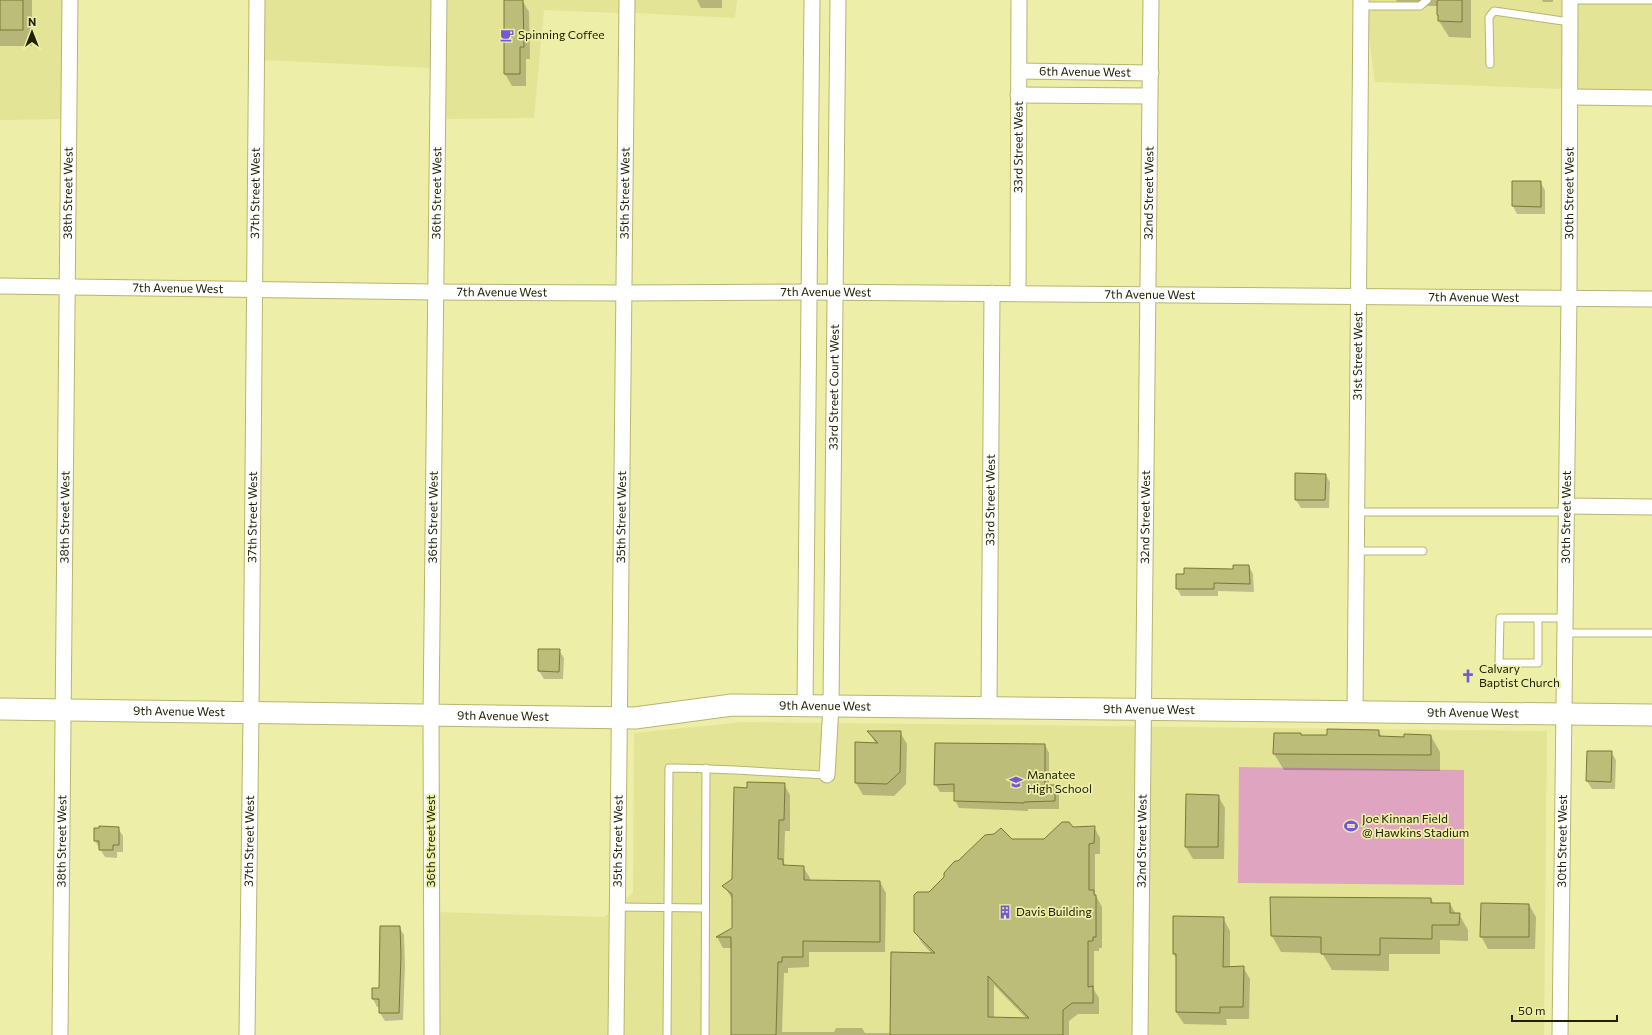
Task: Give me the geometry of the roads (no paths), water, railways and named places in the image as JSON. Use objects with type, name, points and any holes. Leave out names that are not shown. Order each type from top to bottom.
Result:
[{"type":"street","name":"38th Street West","points":[[60,1035],[70,0]]},
{"type":"street","name":"37th Street West","points":[[247,1035],[257,0]]},
{"type":"street","name":"36th Street West","points":[[432,1035],[431,716],[439,0]]},
{"type":"street","name":"35th Street West","points":[[616,1035],[627,0]]},
{"type":"street","points":[[805,706],[812,0]]},
{"type":"street","name":"33rd Street Court West","points":[[827,775],[831,706],[838,0]]},
{"type":"street","name":"33rd Street West","points":[[1018,293],[1019,0]]},
{"type":"street","name":"32nd Street West","points":[[1140,1035],[1151,0]]},
{"type":"street","name":"30th Street West","points":[[1560,1035],[1569,298],[1570,0]]},
{"type":"street","name":"31st Street West","points":[[1355,712],[1361,3]]},
{"type":"street","name":"6th Avenue West","points":[[1019,71],[1151,73]]},
{"type":"street","name":"6th Avenue West","points":[[1018,95],[1150,96]]},
{"type":"street","points":[[1570,97],[1652,98]]},
{"type":"street","name":"7th Avenue West","points":[[0,286],[435,292],[1018,293],[1652,299]]},
{"type":"street","name":"33rd Street West","points":[[989,707],[992,293]]},
{"type":"street","points":[[1566,509],[1652,507]]},
{"type":"street","name":"9th Avenue West","points":[[0,709],[251,714],[619,718],[654,716],[732,705],[1652,715]]},
{"type":"lane","points":[[1361,3],[1420,6],[1427,0]]},
{"type":"lane","points":[[1570,0],[1652,0]]},
{"type":"lane","points":[[1490,64],[1489,17],[1494,11],[1570,22]]},
{"type":"lane","points":[[1357,512],[1566,509]]},
{"type":"lane","points":[[1357,551],[1423,552]]},
{"type":"lane","points":[[1538,618],[1538,663],[1499,663],[1500,618],[1538,618],[1565,618]]},
{"type":"lane","points":[[1564,633],[1652,633]]},
{"type":"lane","points":[[666,1035],[668,768],[706,768],[827,775]]},
{"type":"lane","points":[[704,1035],[706,768]]},
{"type":"lane","points":[[617,907],[705,908]]},
{"type":"place","name":"Spinning Coffee","points":[[507,35]]},
{"type":"place","name":"Calvary Baptist Church","points":[[1468,676]]},
{"type":"place","name":"Manatee High School","points":[[1016,782]]},
{"type":"place","name":"Joe Kinnan Field @ Hawkins Stadium","points":[[1351,826]]},
{"type":"place","name":"Davis Building","points":[[1005,912]]}]
